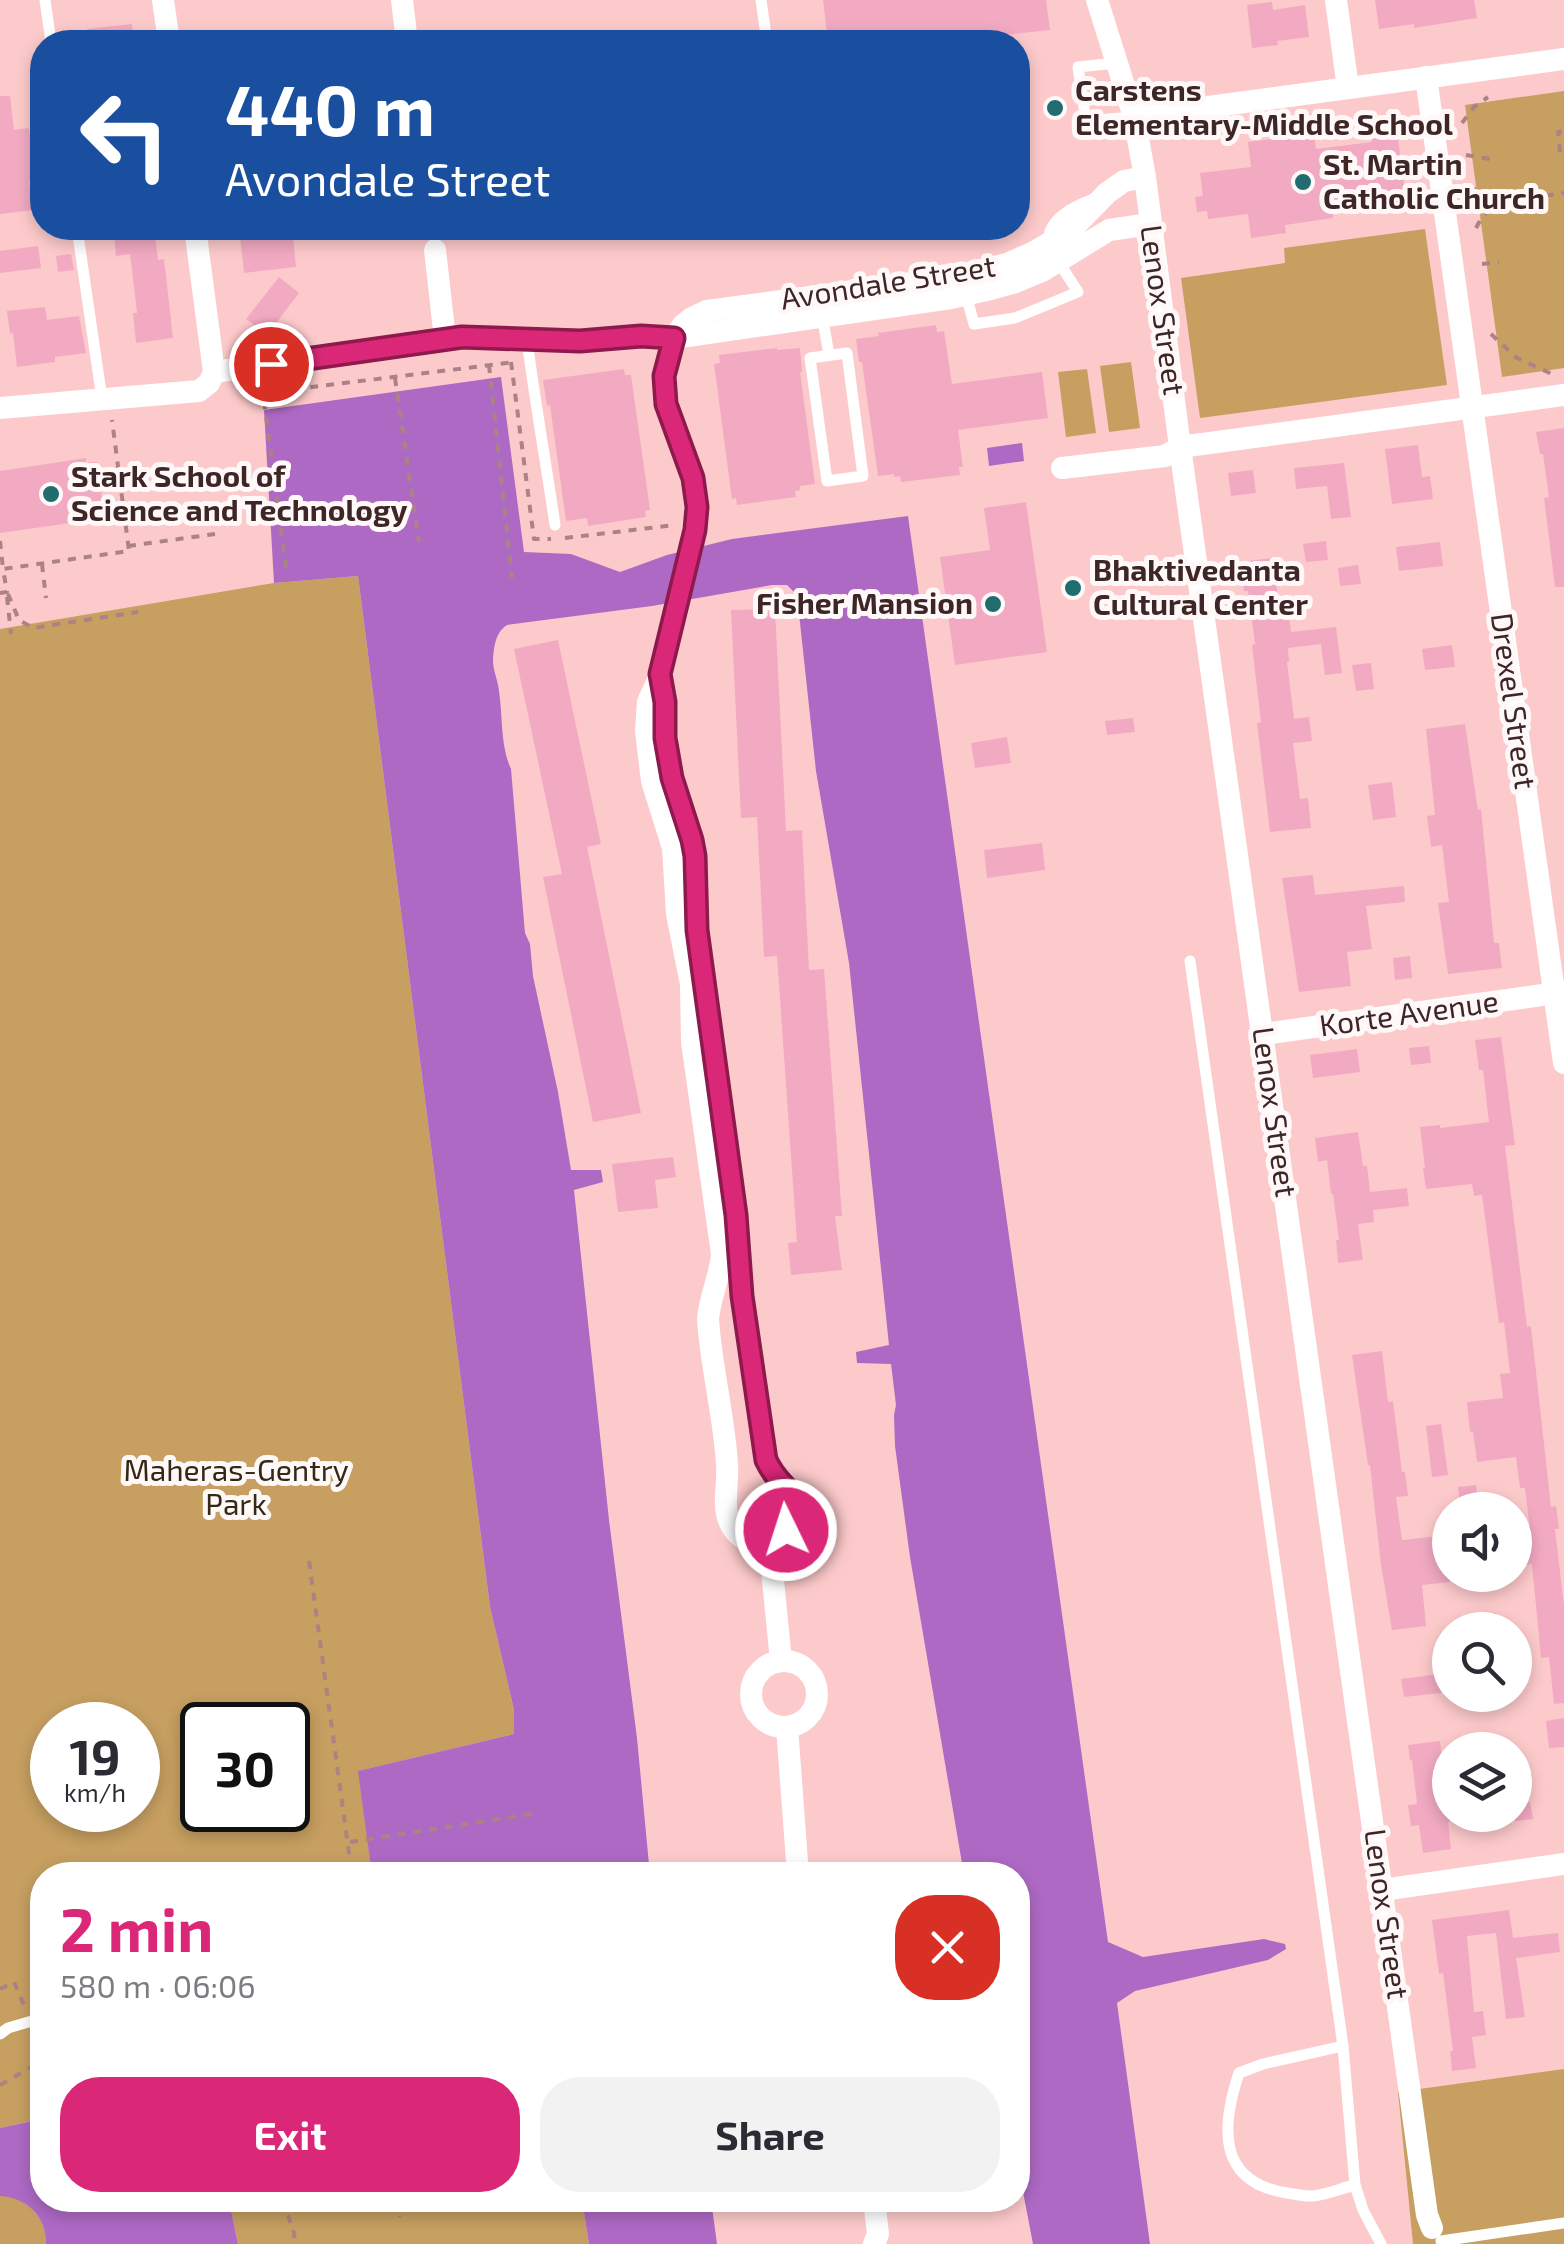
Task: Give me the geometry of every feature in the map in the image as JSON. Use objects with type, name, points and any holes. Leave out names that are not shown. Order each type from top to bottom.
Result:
[{"type":"street","points":[[163,0],[167,30]]},
{"type":"street","points":[[402,0],[406,30]]},
{"type":"street","name":"Lenox Street","points":[[1098,0],[1134,117],[1144,177],[1427,2215],[1438,2238]]},
{"type":"street","points":[[1336,0],[1348,88]]},
{"type":"street","points":[[1134,117],[1564,59]]},
{"type":"street","name":"Drexel Street","points":[[1426,78],[1559,993],[1564,1063]]},
{"type":"street","name":"Avondale Street","points":[[0,408],[107,409],[199,391],[211,377],[445,339],[462,337],[528,350],[580,341],[641,336],[674,338],[743,317],[963,286],[1013,283],[1090,226],[1107,194],[1124,181],[1144,177]]},
{"type":"street","name":"Avondale Street","points":[[1090,226],[1108,230],[1150,224]]},
{"type":"street","points":[[196,240],[211,377]]},
{"type":"street","points":[[435,250],[445,339]]},
{"type":"street","points":[[674,338],[664,376],[666,404],[693,478],[697,507],[677,609],[660,674],[648,702],[646,731],[652,781],[673,848],[676,914],[691,984],[692,1042],[722,1254],[708,1318],[728,1466],[726,1508],[734,1530],[771,1560],[781,1660]]},
{"type":"street","points":[[1062,468],[1165,456],[1180,448],[1564,394]]},
{"type":"street","points":[[660,674],[668,759],[695,856],[697,930],[762,1436],[769,1466],[793,1500],[786,1530],[771,1560]]},
{"type":"street","name":"Korte Avenue","points":[[1263,1034],[1559,993]]},
{"type":"street","points":[[781,1660],[806,1668],[816,1682],[815,1706],[799,1724],[775,1726],[756,1712],[751,1697],[759,1672],[781,1660]]},
{"type":"street","points":[[787,1726],[797,1862]]},
{"type":"street","points":[[1382,1890],[1564,1864]]},
{"type":"street","points":[[875,2212],[879,2241]]},
{"type":"lane","points":[[45,0],[49,30]]},
{"type":"lane","points":[[761,0],[765,30]]},
{"type":"lane","points":[[1116,63],[1078,66],[1086,122],[1134,117]]},
{"type":"lane","points":[[963,286],[974,324],[1014,318],[1078,292],[1053,253],[1048,233],[1073,207],[1107,194]]},
{"type":"lane","points":[[79,240],[107,409]]},
{"type":"lane","points":[[821,306],[829,355]]},
{"type":"lane","points":[[528,350],[555,525]]},
{"type":"lane","points":[[846,353],[864,476],[828,481],[810,358],[829,355],[846,353]]},
{"type":"lane","points":[[1190,961],[1342,2046],[1355,2184],[1362,2210],[1380,2244]]},
{"type":"lane","points":[[0,2034],[30,2022]]},
{"type":"lane","points":[[1342,2046],[1239,2073],[1228,2105],[1228,2146],[1243,2175],[1270,2190],[1311,2196],[1355,2184]]},
{"type":"lane","points":[[1438,2238],[1564,2223]]},
{"type":"path","points":[[1462,123],[1488,97]]},
{"type":"path","points":[[1560,152],[1558,132],[1564,130]]},
{"type":"path","points":[[1466,155],[1496,160]]},
{"type":"path","points":[[1471,187],[1496,202]]},
{"type":"path","points":[[1476,228],[1496,202],[1564,192]]},
{"type":"path","points":[[1482,264],[1499,262]]},
{"type":"path","points":[[1491,334],[1517,358],[1552,374]]},
{"type":"path","points":[[286,568],[263,393],[488,365],[528,350]]},
{"type":"path","points":[[488,365],[512,578]]},
{"type":"path","points":[[395,378],[419,542]]},
{"type":"path","points":[[4,569],[129,552],[107,409]]},
{"type":"path","points":[[128,546],[215,534]]},
{"type":"path","points":[[0,541],[10,634]]},
{"type":"path","points":[[42,564],[46,598]]},
{"type":"path","points":[[4,593],[20,620],[33,628],[138,612]]},
{"type":"path","points":[[742,1528],[775,1486]]},
{"type":"path","points":[[735,1490],[779,1524]]},
{"type":"path","points":[[309,1562],[350,1862]]},
{"type":"path","points":[[348,1842],[538,1813]]},
{"type":"path","points":[[0,2086],[30,2068]]},
{"type":"path","points":[[286,2212],[295,2244]]},
{"type":"path","points":[[399,2212],[400,2217]]},
{"type":"green space","points":[[1564,91],[1564,368],[1502,377],[1465,105]]},
{"type":"green space","points":[[1425,229],[1447,385],[1200,418],[1181,278],[1285,263],[1284,248]]},
{"type":"green space","points":[[1131,362],[1140,428],[1109,432],[1100,366]]},
{"type":"green space","points":[[1087,369],[1096,433],[1066,437],[1058,372]]},
{"type":"green space","name":"Maheras-Gentry Park","points":[[358,576],[490,1607],[514,1710],[514,1734],[359,1771],[370,1862],[30,1862],[30,2122],[0,2128],[0,629],[274,583]]},
{"type":"green space","points":[[1564,2069],[1564,2244],[1413,2244],[1398,2092]]},
{"type":"green space","points":[[0,2196],[22,2202],[30,2212],[35,2212],[46,2244],[0,2244]]},
{"type":"green space","points":[[231,2212],[584,2212],[589,2244],[238,2244]]},
{"type":"shaded area","points":[[501,377],[524,552],[571,554],[620,572],[667,555],[732,539],[908,516],[1108,1942],[1143,1957],[1264,1939],[1285,1944],[1286,1949],[1268,1960],[1135,1991],[1117,2003],[1150,2244],[1033,2244],[1027,2212],[1030,2212],[1030,1862],[962,1862],[910,1557],[895,1446],[891,1364],[857,1363],[856,1352],[889,1345],[849,963],[816,771],[797,595],[787,585],[507,625],[498,636],[493,655],[503,741],[511,769],[525,933],[571,1170],[601,1170],[603,1182],[574,1190],[649,1862],[370,1862],[358,1771],[514,1734],[514,1710],[490,1607],[358,576],[274,583],[264,410]]},
{"type":"shaded area","points":[[1022,443],[1024,461],[989,466],[987,448]]},
{"type":"shaded area","points":[[30,2122],[30,2208],[0,2196],[0,2128]]},
{"type":"shaded area","points":[[35,2212],[231,2212],[238,2244],[46,2244]]},
{"type":"shaded area","points":[[584,2212],[713,2212],[717,2244],[589,2244]]},
{"type":"building","points":[[823,0],[1046,0],[1050,30],[1030,32],[827,30]]},
{"type":"building","points":[[1375,0],[1474,0],[1477,18],[1379,29]]},
{"type":"building","points":[[1272,2],[1273,10],[1305,5],[1309,37],[1252,48],[1247,5]]},
{"type":"building","points":[[132,24],[133,30],[87,30]]},
{"type":"building","points":[[0,96],[10,96],[14,130],[29,128],[30,210],[0,214]]},
{"type":"building","name":"St. Martin Catholic Church","points":[[1389,129],[1391,139],[1398,138],[1405,192],[1400,193],[1401,201],[1381,204],[1380,194],[1331,200],[1333,218],[1285,225],[1286,233],[1251,238],[1248,214],[1208,219],[1207,211],[1197,212],[1195,197],[1203,196],[1200,173],[1251,167],[1248,142],[1314,134],[1316,149],[1372,142],[1371,132]]},
{"type":"building","points":[[115,240],[156,240],[158,260],[164,259],[173,338],[136,343],[133,313],[137,313],[130,254],[116,256]]},
{"type":"building","points":[[240,240],[293,240],[296,267],[244,273]]},
{"type":"building","points":[[38,246],[41,268],[0,273],[0,251]]},
{"type":"building","points":[[71,254],[74,270],[58,272],[56,256]]},
{"type":"building","points":[[279,277],[299,293],[267,335],[246,319]]},
{"type":"building","points":[[45,307],[47,320],[79,316],[86,353],[17,367],[7,311]]},
{"type":"building","points":[[936,325],[937,332],[944,331],[952,384],[1042,372],[1048,418],[958,430],[963,467],[959,467],[960,475],[901,482],[900,476],[894,474],[878,476],[856,339]]},
{"type":"building","points":[[800,348],[815,484],[800,486],[796,497],[737,505],[736,498],[732,499],[714,364],[720,363],[719,355]]},
{"type":"building","points":[[624,369],[625,375],[631,375],[650,510],[645,511],[646,517],[588,526],[587,518],[566,521],[543,380]]},
{"type":"building","points":[[1564,428],[1564,587],[1555,587],[1544,498],[1549,497],[1536,432]]},
{"type":"building","points":[[1418,445],[1422,477],[1430,476],[1433,499],[1392,504],[1385,449]]},
{"type":"building","name":"Stark School of Science and Technology","points":[[86,458],[86,463],[97,462],[105,518],[0,533],[0,471]]},
{"type":"building","points":[[1344,463],[1351,517],[1331,519],[1327,486],[1296,489],[1294,468]]},
{"type":"building","points":[[1253,470],[1256,493],[1231,496],[1228,473]]},
{"type":"building","name":"Fisher Mansion","points":[[1026,502],[1047,652],[955,665],[940,557],[990,550],[984,508]]},
{"type":"building","points":[[1326,541],[1328,560],[1306,562],[1303,544]]},
{"type":"building","points":[[1440,542],[1443,566],[1399,571],[1396,547]]},
{"type":"building","points":[[1273,558],[1279,606],[1288,605],[1291,632],[1336,627],[1342,673],[1325,675],[1321,644],[1288,648],[1294,719],[1309,717],[1312,741],[1293,743],[1300,799],[1308,798],[1311,828],[1270,832],[1257,723],[1261,722],[1252,645],[1255,644],[1240,562]]},
{"type":"building","points":[[1358,565],[1361,584],[1340,586],[1338,568]]},
{"type":"building","points":[[775,609],[786,831],[802,830],[809,970],[824,969],[842,1216],[835,1216],[842,1270],[791,1275],[788,1243],[797,1242],[777,956],[764,957],[757,817],[741,818],[731,610]]},
{"type":"building","points":[[558,640],[601,844],[587,847],[641,1113],[593,1122],[543,877],[562,874],[514,649]]},
{"type":"building","points":[[1452,645],[1455,667],[1425,670],[1422,649]]},
{"type":"building","points":[[1371,663],[1374,689],[1356,691],[1352,665]]},
{"type":"building","points":[[1133,718],[1135,732],[1107,735],[1105,721]]},
{"type":"building","points":[[1465,724],[1478,810],[1481,809],[1494,943],[1499,943],[1502,968],[1448,974],[1438,903],[1449,902],[1442,845],[1431,847],[1427,816],[1435,815],[1426,729]]},
{"type":"building","points":[[1007,737],[1011,763],[975,768],[971,743]]},
{"type":"building","points":[[1392,782],[1396,817],[1373,820],[1368,785]]},
{"type":"building","points":[[1042,843],[1045,870],[987,878],[984,850]]},
{"type":"building","points":[[1313,875],[1315,895],[1404,886],[1405,902],[1366,906],[1372,949],[1347,952],[1351,986],[1299,992],[1282,878]]},
{"type":"building","points":[[1410,956],[1412,978],[1395,980],[1393,958]]},
{"type":"building","points":[[1501,1037],[1515,1145],[1505,1146],[1527,1327],[1531,1326],[1551,1507],[1556,1506],[1559,1529],[1555,1529],[1564,1606],[1564,1703],[1554,1704],[1549,1657],[1541,1658],[1532,1564],[1532,1492],[1520,1488],[1516,1457],[1477,1462],[1470,1432],[1467,1402],[1503,1398],[1500,1374],[1510,1373],[1504,1322],[1499,1323],[1482,1195],[1474,1196],[1472,1184],[1426,1189],[1423,1168],[1420,1127],[1489,1122],[1475,1040]]},
{"type":"building","points":[[1429,1046],[1431,1063],[1411,1065],[1409,1048]]},
{"type":"building","points":[[1357,1049],[1360,1072],[1313,1078],[1310,1055]]},
{"type":"building","points":[[1358,1132],[1370,1192],[1407,1188],[1409,1206],[1373,1210],[1374,1222],[1358,1224],[1363,1260],[1338,1263],[1339,1240],[1327,1160],[1318,1162],[1315,1138]]},
{"type":"building","points":[[673,1157],[676,1177],[655,1180],[658,1208],[618,1212],[612,1164]]},
{"type":"building","points":[[1382,1351],[1388,1402],[1393,1401],[1408,1496],[1396,1497],[1402,1540],[1432,1537],[1432,1584],[1422,1585],[1426,1626],[1392,1630],[1352,1355]]},
{"type":"building","points":[[1441,1424],[1448,1475],[1432,1477],[1426,1426]]},
{"type":"building","points":[[1476,1485],[1477,1492],[1459,1492],[1458,1487]]},
{"type":"building","points":[[1432,1675],[1432,1694],[1404,1697],[1401,1679]]},
{"type":"building","points":[[1564,1718],[1564,1747],[1549,1748],[1546,1721]]},
{"type":"building","points":[[1432,1742],[1432,1832],[1449,1832],[1451,1849],[1423,1853],[1419,1825],[1411,1826],[1408,1805],[1417,1804],[1408,1745]]},
{"type":"building","points":[[1509,1910],[1513,1938],[1558,1933],[1560,1952],[1516,1958],[1525,2017],[1506,2019],[1496,1933],[1467,1936],[1474,2012],[1483,2011],[1486,2035],[1472,2037],[1476,2068],[1452,2071],[1443,1973],[1439,1974],[1432,1920]]},
{"type":"place","name":"Carstens Elementary-Middle School","points":[[1055,108]]},
{"type":"place","name":"St. Martin Catholic Church","points":[[1303,182]]},
{"type":"place","name":"Stark School of Science and Technology","points":[[51,494]]},
{"type":"place","name":"Bhaktivedanta Cultural Center","points":[[1073,588]]},
{"type":"place","name":"Fisher Mansion","points":[[993,604]]},
{"type":"route","points":[[271,364],[462,337],[580,341],[641,336],[674,338],[664,376],[666,404],[688,461],[697,507],[695,530],[660,674],[665,738],[672,778],[695,856],[695,912],[736,1215],[742,1296],[766,1460],[793,1500],[786,1530]]}]
